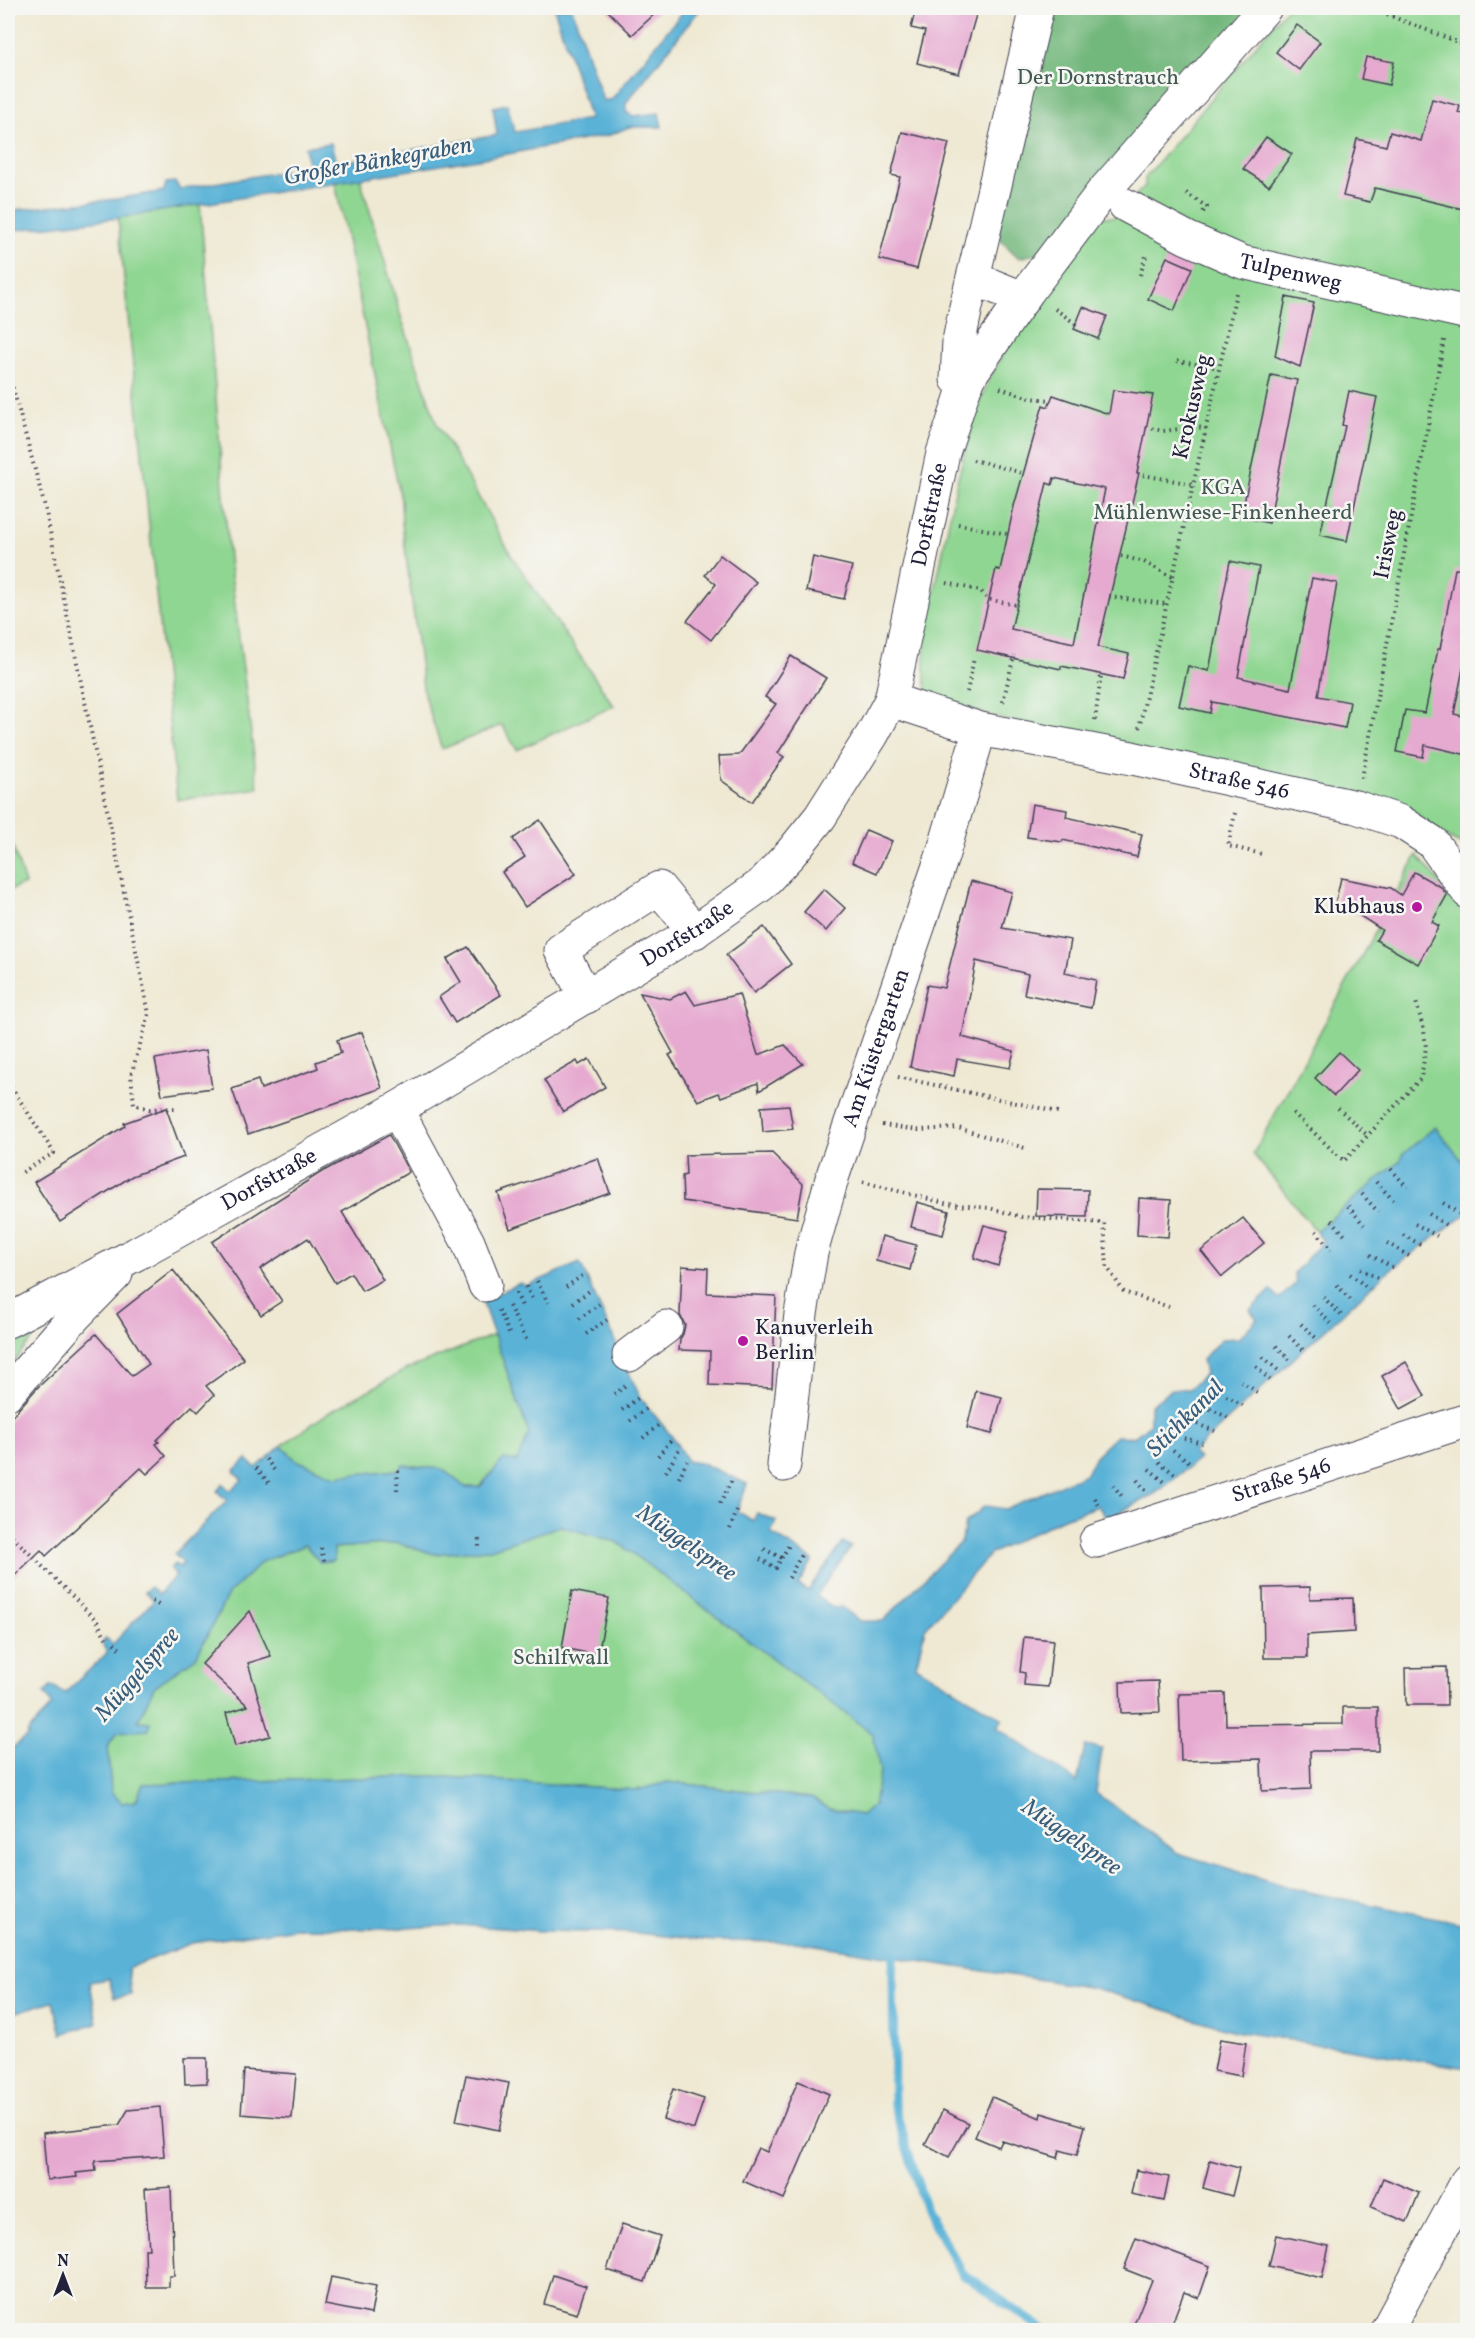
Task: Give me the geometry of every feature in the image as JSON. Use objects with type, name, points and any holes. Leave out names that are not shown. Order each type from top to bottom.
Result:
[{"type":"street","points":[[965,386],[957,379],[959,341],[1037,8]]},
{"type":"street","name":"Dorfstraße","points":[[8,1322],[136,1254],[400,1107],[695,932],[760,885],[791,853],[820,816],[872,735],[891,700],[943,453],[965,386],[973,371],[1037,303],[1102,193],[1265,8]]},
{"type":"street","name":"Tulpenweg","points":[[1125,205],[1187,238],[1242,262],[1459,311]]},
{"type":"street","points":[[973,278],[1037,303]]},
{"type":"street","points":[[891,700],[991,718]]},
{"type":"street","name":"Straße 546","points":[[991,718],[1132,758],[1356,807],[1401,822],[1432,842],[1467,892]]},
{"type":"street","name":"Am Küstergarten","points":[[784,1465],[801,1314],[811,1253],[824,1207],[991,718]]},
{"type":"street","points":[[1432,842],[1467,860]]},
{"type":"street","points":[[586,997],[561,950],[659,888],[695,932]]},
{"type":"street","points":[[400,1107],[405,1125],[468,1242],[501,1295]]},
{"type":"street","name":"Dorfstraße","points":[[8,1393],[75,1317],[136,1254]]},
{"type":"street","points":[[629,1355],[666,1326]]},
{"type":"street","name":"Straße 546","points":[[1096,1541],[1467,1420]]},
{"type":"street","points":[[1387,2331],[1467,2180]]},
{"type":"path","points":[[1370,8],[1467,46]]},
{"type":"path","points":[[1186,193],[1206,207],[1199,217]]},
{"type":"path","points":[[1140,275],[1152,246]]},
{"type":"path","name":"Krokusweg","points":[[1138,735],[1242,262]]},
{"type":"path","points":[[1037,303],[1076,324]]},
{"type":"path","name":"Irisweg","points":[[1361,785],[1459,311]]},
{"type":"path","points":[[1177,361],[1218,368]]},
{"type":"path","points":[[8,370],[45,507],[149,1014],[131,1075],[134,1104],[149,1109],[178,1108]]},
{"type":"path","points":[[1000,388],[1030,398],[1051,400]]},
{"type":"path","points":[[1146,427],[1163,431],[1204,428]]},
{"type":"path","points":[[980,461],[1023,472]]},
{"type":"path","points":[[1143,474],[1192,484]]},
{"type":"path","points":[[965,525],[1007,534]]},
{"type":"path","points":[[1121,556],[1144,562],[1173,577]]},
{"type":"path","points":[[952,584],[981,591],[987,599],[1016,605]]},
{"type":"path","points":[[1109,597],[1167,604]]},
{"type":"path","points":[[991,718],[1014,655]]},
{"type":"path","points":[[966,699],[975,658]]},
{"type":"path","points":[[1095,726],[1101,675]]},
{"type":"path","points":[[1235,812],[1228,846],[1262,854]]},
{"type":"path","points":[[1293,1113],[1344,1161],[1421,1078],[1426,1047],[1416,1002]]},
{"type":"path","points":[[891,1075],[1058,1112]]},
{"type":"path","points":[[8,1082],[54,1152],[21,1173]]},
{"type":"path","points":[[1338,1108],[1368,1136]]},
{"type":"path","points":[[875,1124],[918,1130],[958,1128],[1028,1149]]},
{"type":"path","points":[[1391,1169],[1407,1187]]},
{"type":"path","points":[[857,1180],[948,1204],[989,1208],[1022,1217],[1104,1223],[1107,1267],[1124,1292],[1169,1307]]},
{"type":"path","points":[[1376,1182],[1393,1200]]},
{"type":"path","points":[[1362,1194],[1378,1212]]},
{"type":"path","points":[[1443,1203],[1463,1216]]},
{"type":"path","points":[[1347,1206],[1364,1225]]},
{"type":"path","points":[[1429,1214],[1449,1227]]},
{"type":"path","points":[[1332,1220],[1346,1237]]},
{"type":"path","points":[[1415,1224],[1437,1236]]},
{"type":"path","points":[[1316,1231],[1331,1250]]},
{"type":"path","points":[[1403,1235],[1423,1246]]},
{"type":"path","points":[[1387,1243],[1409,1256]]},
{"type":"path","points":[[1370,1255],[1394,1268]]},
{"type":"path","points":[[1360,1269],[1379,1279]]},
{"type":"path","points":[[566,1287],[585,1274]]},
{"type":"path","points":[[1350,1274],[1369,1289]]},
{"type":"path","points":[[537,1281],[548,1304]]},
{"type":"path","points":[[1337,1285],[1353,1304]]},
{"type":"path","points":[[526,1286],[533,1301]]},
{"type":"path","points":[[573,1304],[592,1289]]},
{"type":"path","points":[[501,1295],[522,1306]]},
{"type":"path","points":[[501,1295],[510,1336]]},
{"type":"path","points":[[501,1295],[528,1343]]},
{"type":"path","points":[[1323,1297],[1341,1315]]},
{"type":"path","points":[[579,1320],[599,1304]]},
{"type":"path","points":[[1314,1305],[1331,1323]]},
{"type":"path","points":[[586,1334],[607,1320]]},
{"type":"path","points":[[1301,1323],[1316,1338]]},
{"type":"path","points":[[1289,1336],[1303,1350]]},
{"type":"path","points":[[1276,1346],[1291,1361]]},
{"type":"path","points":[[1263,1357],[1280,1372]]},
{"type":"path","points":[[1256,1367],[1270,1380]]},
{"type":"path","points":[[1240,1381],[1257,1392]]},
{"type":"path","points":[[1226,1396],[1243,1405]]},
{"type":"path","points":[[622,1410],[640,1397]]},
{"type":"path","points":[[630,1421],[648,1407]]},
{"type":"path","points":[[1210,1409],[1229,1418]]},
{"type":"path","points":[[644,1438],[661,1423]]},
{"type":"path","points":[[1197,1424],[1215,1431]]},
{"type":"path","points":[[658,1456],[673,1438]]},
{"type":"path","points":[[1184,1438],[1202,1443]]},
{"type":"path","points":[[666,1472],[680,1448]]},
{"type":"path","points":[[1173,1450],[1192,1464]]},
{"type":"path","points":[[266,1459],[275,1471]]},
{"type":"path","points":[[679,1478],[687,1461]]},
{"type":"path","points":[[1159,1462],[1177,1476]]},
{"type":"path","points":[[256,1468],[268,1484]]},
{"type":"path","points":[[1149,1469],[1167,1485]]},
{"type":"path","points":[[397,1491],[398,1470]]},
{"type":"path","points":[[720,1504],[733,1478]]},
{"type":"path","points":[[1137,1480],[1151,1496]]},
{"type":"path","points":[[1113,1485],[1130,1507]]},
{"type":"path","points":[[730,1529],[737,1511]]},
{"type":"path","points":[[8,1532],[97,1621],[106,1638]]},
{"type":"path","points":[[478,1539],[479,1550]]},
{"type":"path","points":[[760,1559],[776,1568],[789,1545]]},
{"type":"path","points":[[321,1548],[324,1561]]},
{"type":"path","points":[[764,1549],[782,1558]]},
{"type":"path","points":[[789,1578],[802,1553]]},
{"type":"path","points":[[152,1601],[160,1606]]},
{"type":"path","points":[[114,1643],[120,1649]]},
{"type":"green space","name":"Der Dornstrauch","points":[[1046,8],[1254,8],[1046,251],[1019,258],[1001,241],[995,211]]},
{"type":"green space","name":"KGA Mühlenwiese-Finkenheerd","points":[[1287,8],[1467,8],[1467,844],[1460,844],[1444,836],[1049,733],[935,699],[927,689],[924,632],[957,481],[977,408],[1007,346],[1101,217],[1114,217],[1145,186],[1145,178]]},
{"type":"green space","points":[[360,178],[402,320],[436,422],[513,558],[614,706],[517,750],[502,725],[442,749],[424,695],[401,500],[335,182]]},
{"type":"green space","points":[[200,204],[229,558],[258,788],[177,800],[118,218]]},
{"type":"green space","points":[[8,832],[25,884],[8,891]]},
{"type":"green space","points":[[1417,855],[1467,915],[1467,1167],[1435,1127],[1391,1169],[1316,1231],[1253,1154]]},
{"type":"green space","points":[[36,1324],[35,1336],[8,1369],[8,1332]]},
{"type":"green space","points":[[494,1335],[529,1434],[517,1461],[504,1460],[479,1487],[465,1487],[442,1469],[404,1465],[398,1470],[335,1476],[296,1460],[281,1446],[328,1413],[405,1370]]},
{"type":"green space","name":"Schilfwall","points":[[560,1526],[617,1542],[874,1734],[880,1771],[874,1805],[861,1815],[830,1809],[811,1798],[668,1782],[637,1790],[432,1776],[143,1784],[136,1801],[122,1803],[110,1792],[108,1744],[118,1732],[138,1721],[154,1687],[196,1657],[229,1593],[263,1561],[305,1545],[320,1562],[334,1560],[333,1548],[398,1543],[434,1554],[490,1549]]},
{"type":"water","name":"Großer Bänkegraben","points":[[554,8],[572,8],[603,100],[611,100],[686,8],[701,8],[626,103],[626,112],[633,116],[659,113],[662,127],[629,127],[610,135],[502,155],[118,218],[8,231],[8,212],[14,210],[116,199],[164,191],[166,183],[175,182],[180,189],[308,167],[305,147],[331,143],[336,163],[497,135],[493,107],[507,104],[515,132],[590,119]]},
{"type":"water","points":[[1435,1127],[1467,1167],[1467,1213],[1386,1273],[1193,1452],[1199,1459],[1156,1493],[1107,1519],[1098,1506],[1061,1519],[990,1554],[925,1629],[916,1666],[1003,1719],[997,1727],[1077,1782],[1085,1746],[1102,1749],[1096,1793],[1178,1853],[1299,1890],[1467,1924],[1467,2068],[1234,2031],[1094,1988],[796,1942],[713,1941],[636,1933],[542,1931],[459,1925],[388,1929],[296,1928],[192,1943],[128,1968],[131,1995],[114,1998],[109,1979],[90,1982],[97,2023],[62,2034],[53,2001],[10,2014],[12,2044],[8,2045],[8,1747],[12,1748],[29,1735],[27,1733],[52,1705],[44,1693],[52,1686],[65,1693],[107,1653],[102,1643],[106,1638],[113,1644],[154,1600],[145,1592],[150,1587],[159,1594],[176,1575],[170,1569],[174,1564],[180,1567],[183,1563],[174,1554],[227,1501],[217,1491],[223,1484],[230,1491],[242,1480],[234,1471],[247,1459],[256,1468],[281,1446],[296,1460],[335,1476],[398,1470],[403,1465],[442,1469],[465,1487],[480,1487],[504,1459],[517,1461],[529,1434],[482,1301],[520,1283],[526,1286],[580,1263],[640,1397],[673,1438],[687,1461],[704,1464],[747,1484],[737,1511],[753,1521],[757,1513],[776,1521],[771,1533],[813,1560],[798,1585],[808,1591],[843,1542],[851,1547],[816,1596],[834,1608],[842,1607],[860,1621],[883,1621],[962,1541],[965,1523],[985,1506],[1005,1509],[1086,1474],[1095,1456],[1116,1436],[1134,1437],[1150,1424],[1150,1406],[1172,1389],[1189,1389],[1205,1374],[1202,1360],[1221,1339],[1239,1338],[1257,1319],[1250,1310],[1271,1290],[1279,1299],[1296,1283],[1294,1273],[1323,1241],[1316,1231],[1400,1161],[1402,1155]],"holes":[[[560,1526],[617,1542],[873,1734],[880,1771],[874,1805],[861,1815],[830,1809],[811,1798],[668,1782],[637,1790],[432,1776],[143,1784],[136,1801],[122,1803],[111,1792],[108,1744],[118,1732],[148,1730],[150,1722],[138,1721],[154,1687],[196,1657],[229,1593],[263,1561],[305,1545],[320,1562],[334,1560],[334,1548],[398,1543],[434,1554],[490,1549]]]},
{"type":"building","points":[[605,8],[661,8],[632,35]]},
{"type":"building","points":[[916,8],[978,8],[959,74],[917,63],[925,31],[911,28]]},
{"type":"building","points":[[1297,25],[1320,42],[1299,70],[1276,52]]},
{"type":"building","points":[[1366,57],[1394,62],[1389,85],[1361,79]]},
{"type":"building","points":[[1432,99],[1460,106],[1458,113],[1467,114],[1467,210],[1375,188],[1370,202],[1343,196],[1357,139],[1386,146],[1390,132],[1421,141]]},
{"type":"building","points":[[902,132],[949,143],[917,269],[879,259],[900,177],[891,175]]},
{"type":"building","points":[[1266,137],[1292,154],[1269,186],[1243,169]]},
{"type":"building","points":[[1167,257],[1192,268],[1174,311],[1148,299]]},
{"type":"building","points":[[1286,297],[1314,303],[1300,367],[1275,356]]},
{"type":"building","points":[[1083,307],[1107,316],[1098,339],[1074,329]]},
{"type":"building","points":[[1271,375],[1297,380],[1269,523],[1241,517]]},
{"type":"building","points":[[1113,390],[1153,395],[1137,473],[1139,473],[1098,647],[1129,654],[1123,679],[1061,666],[1061,669],[977,650],[996,569],[1000,570],[1014,506],[1043,405],[1048,407],[1053,395],[1109,414]],"holes":[[[1054,478],[1105,489],[1074,643],[1011,629],[1047,483],[1052,485]]]},
{"type":"building","points":[[1349,391],[1377,397],[1347,541],[1320,535],[1345,426],[1342,425]]},
{"type":"building","points":[[720,555],[756,582],[711,640],[687,621],[716,584],[705,575]]},
{"type":"building","points":[[813,557],[852,566],[844,599],[806,591]]},
{"type":"building","points":[[1230,561],[1259,567],[1238,677],[1290,689],[1312,578],[1337,583],[1318,696],[1350,702],[1345,728],[1212,702],[1210,713],[1179,706],[1188,666],[1209,671]]},
{"type":"building","points":[[1455,569],[1467,570],[1467,648],[1454,714],[1467,717],[1467,755],[1425,745],[1423,757],[1397,752],[1405,710],[1425,713]]},
{"type":"building","points":[[791,656],[826,678],[778,753],[784,757],[752,802],[721,780],[719,756],[739,755],[776,704],[765,697]]},
{"type":"building","points":[[1032,804],[1067,810],[1066,817],[1142,834],[1137,857],[1063,840],[1062,842],[1027,837]]},
{"type":"building","points":[[540,820],[576,874],[525,907],[502,872],[525,857],[513,839]]},
{"type":"building","points":[[866,830],[892,841],[877,873],[852,862]]},
{"type":"building","name":"Klubhaus","points":[[1414,872],[1441,887],[1447,895],[1432,922],[1439,926],[1418,964],[1376,940],[1382,930],[1348,908],[1335,905],[1341,878],[1391,888],[1401,895]]},
{"type":"building","points":[[971,881],[1012,892],[1002,928],[1071,940],[1065,973],[1096,980],[1091,1008],[1024,994],[1028,974],[976,961],[962,1037],[1014,1051],[1010,1068],[957,1059],[954,1076],[910,1067],[927,985],[944,988]]},
{"type":"building","points":[[824,889],[845,908],[826,931],[804,912]]},
{"type":"building","points":[[764,927],[791,964],[754,993],[726,955]]},
{"type":"building","points":[[468,947],[501,995],[455,1023],[439,997],[461,982],[447,959]]},
{"type":"building","points":[[686,991],[695,1005],[739,994],[758,1055],[785,1045],[803,1064],[759,1091],[758,1083],[721,1097],[719,1093],[698,1101],[669,1055],[673,1053],[640,993],[670,999]]},
{"type":"building","points":[[362,1032],[382,1088],[248,1134],[232,1089],[258,1080],[261,1089],[318,1068],[316,1062],[341,1053],[337,1040]]},
{"type":"building","points":[[206,1050],[212,1088],[162,1095],[155,1059]]},
{"type":"building","points":[[1339,1052],[1358,1070],[1334,1096],[1315,1078]]},
{"type":"building","points":[[589,1059],[605,1087],[563,1112],[544,1080],[577,1061],[579,1065]]},
{"type":"building","points":[[789,1105],[793,1129],[763,1132],[761,1107]]},
{"type":"building","points":[[166,1108],[184,1157],[132,1176],[60,1222],[34,1182],[125,1126],[124,1123]]},
{"type":"building","points":[[389,1135],[409,1172],[342,1212],[383,1280],[362,1291],[351,1273],[335,1283],[308,1238],[260,1269],[282,1301],[261,1315],[212,1242],[320,1173]]},
{"type":"building","points":[[772,1153],[803,1184],[797,1218],[683,1201],[682,1176],[686,1175],[685,1155]]},
{"type":"building","points":[[598,1158],[610,1193],[510,1229],[498,1193]]},
{"type":"building","points":[[1037,1189],[1088,1190],[1087,1217],[1036,1216]]},
{"type":"building","points":[[1139,1198],[1171,1200],[1168,1237],[1137,1235]]},
{"type":"building","points":[[917,1202],[949,1211],[943,1235],[911,1227]]},
{"type":"building","points":[[1243,1218],[1264,1243],[1222,1277],[1201,1251]]},
{"type":"building","points":[[984,1225],[1008,1231],[998,1266],[974,1258]]},
{"type":"building","points":[[882,1236],[916,1245],[910,1270],[876,1261]]},
{"type":"building","name":"Kanuverleih Berlin","points":[[682,1266],[708,1268],[707,1293],[776,1296],[772,1388],[709,1385],[710,1351],[679,1350],[685,1325],[680,1315]]},
{"type":"building","points":[[173,1270],[244,1359],[206,1386],[214,1395],[198,1412],[192,1406],[157,1440],[159,1442],[156,1444],[166,1456],[147,1474],[141,1468],[46,1556],[41,1550],[8,1582],[8,1421],[37,1388],[96,1334],[132,1376],[149,1364],[117,1314]]},
{"type":"building","points":[[1406,1362],[1425,1396],[1401,1409],[1382,1376]]},
{"type":"building","points":[[976,1391],[1002,1397],[992,1434],[967,1428]]},
{"type":"building","points":[[1310,1587],[1310,1599],[1353,1598],[1354,1632],[1307,1635],[1307,1658],[1264,1658],[1263,1588]]},
{"type":"building","points":[[572,1591],[609,1598],[598,1655],[562,1648]]},
{"type":"building","points":[[250,1611],[271,1656],[248,1663],[270,1736],[235,1746],[226,1713],[248,1706],[202,1664]]},
{"type":"building","points":[[1024,1637],[1053,1640],[1048,1687],[1024,1685],[1025,1673],[1020,1672]]},
{"type":"building","points":[[1446,1667],[1447,1705],[1406,1705],[1405,1668]]},
{"type":"building","points":[[1158,1681],[1160,1712],[1121,1713],[1120,1682]]},
{"type":"building","points":[[1225,1693],[1226,1725],[1343,1724],[1343,1707],[1378,1707],[1378,1751],[1310,1751],[1311,1789],[1262,1791],[1261,1759],[1181,1761],[1179,1694]]},
{"type":"building","points":[[1220,2039],[1246,2043],[1241,2076],[1214,2071]]},
{"type":"building","points":[[184,2058],[207,2058],[207,2083],[185,2084]]},
{"type":"building","points":[[244,2070],[296,2074],[292,2118],[241,2114]]},
{"type":"building","points":[[466,2075],[509,2083],[499,2130],[456,2121]]},
{"type":"building","points":[[798,2081],[829,2094],[784,2199],[743,2181],[758,2148],[767,2152]]},
{"type":"building","points":[[673,2089],[704,2099],[694,2129],[663,2119]]},
{"type":"building","points":[[992,2097],[1040,2118],[1041,2113],[1085,2126],[1077,2155],[1060,2150],[1058,2158],[1002,2141],[999,2147],[975,2137]]},
{"type":"building","points":[[160,2107],[164,2156],[95,2161],[96,2171],[76,2173],[77,2177],[47,2180],[43,2133],[119,2125],[128,2110]]},
{"type":"building","points":[[943,2110],[968,2123],[949,2157],[925,2144]]},
{"type":"building","points":[[1210,2160],[1239,2168],[1232,2196],[1203,2188]]},
{"type":"building","points":[[1136,2170],[1169,2177],[1164,2201],[1131,2194]]},
{"type":"building","points":[[1383,2178],[1419,2193],[1407,2222],[1371,2207]]},
{"type":"building","points":[[171,2187],[174,2276],[169,2276],[169,2287],[146,2287],[145,2249],[149,2249],[145,2189]]},
{"type":"building","points":[[622,2224],[660,2236],[645,2282],[607,2270]]},
{"type":"building","points":[[1276,2235],[1329,2246],[1322,2278],[1269,2266]]},
{"type":"building","points":[[1136,2238],[1210,2266],[1199,2298],[1184,2292],[1169,2331],[1149,2331],[1134,2324],[1152,2280],[1124,2269]]},
{"type":"building","points":[[553,2275],[586,2286],[577,2314],[544,2304]]},
{"type":"building","points":[[331,2277],[376,2286],[371,2314],[325,2305]]},
{"type":"waterway","points":[[893,1957],[894,2106],[926,2210],[963,2274],[1044,2330]]},
{"type":"place","name":"Klubhaus","points":[[1417,907]]},
{"type":"place","name":"Kanuverleih Berlin","points":[[743,1341]]},
{"type":"water label","name":"Stichkanal","points":[[1186,1419]]},
{"type":"water label","name":"Müggelspree","points":[[686,1544]]},
{"type":"water label","name":"Müggelspree","points":[[138,1675]]},
{"type":"water label","name":"Müggelspree","points":[[1071,1838]]}]
